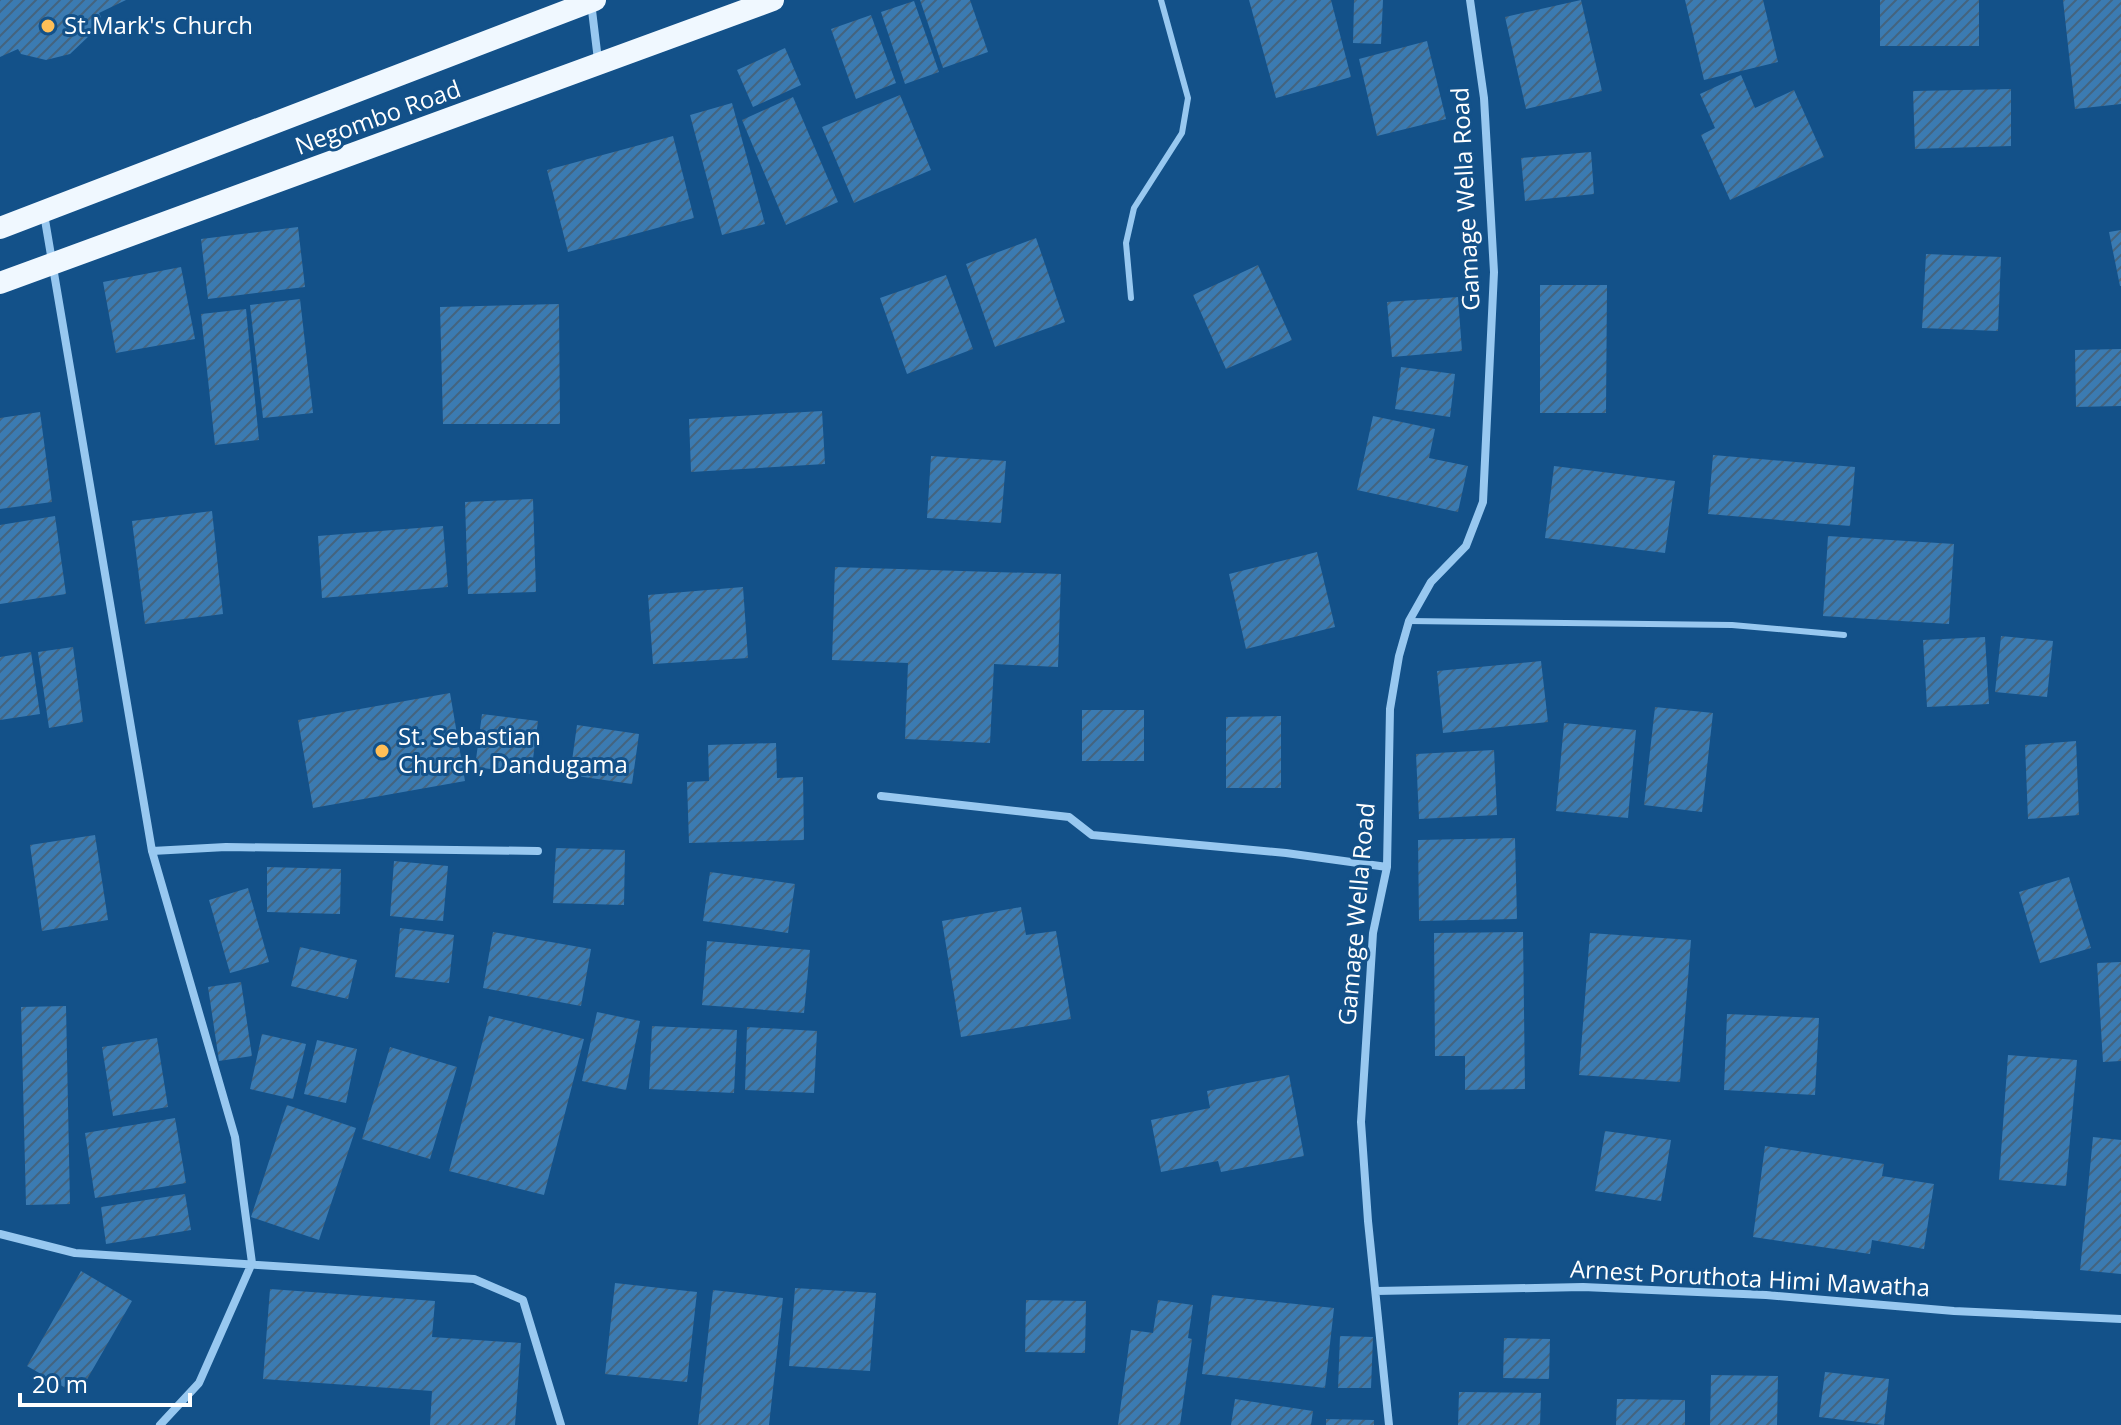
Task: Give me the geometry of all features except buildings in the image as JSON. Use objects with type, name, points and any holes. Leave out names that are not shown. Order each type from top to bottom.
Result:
[{"type":"highway","name":"Negombo Road","points":[[0,283],[773,0]]},
{"type":"highway","name":"Negombo Road","points":[[0,228],[592,1]]},
{"type":"street","name":"Gamage Wella Road","points":[[1389,1425],[1361,1122],[1373,933],[1387,867],[1390,709],[1409,621],[1431,582],[1466,546],[1483,502],[1494,272],[1484,98],[1470,0]]},
{"type":"street","points":[[592,1],[599,65]]},
{"type":"street","points":[[44,213],[152,851],[235,1137],[252,1263],[199,1383],[160,1425]]},
{"type":"street","points":[[881,796],[1069,817],[1092,835],[1286,853],[1387,867]]},
{"type":"street","points":[[152,851],[226,847],[538,851]]},
{"type":"street","points":[[0,1234],[75,1253],[474,1279],[523,1300],[561,1425]]},
{"type":"street","name":"Arnest Poruthota Himi Mawatha","points":[[1376,1291],[1583,1287],[1766,1295],[1954,1311],[2121,1319]]},
{"type":"lane","points":[[1131,298],[1126,243],[1134,208],[1182,133],[1188,98],[1161,0]]},
{"type":"lane","points":[[1409,621],[1732,625],[1844,635]]},
{"type":"place","name":"St.Mark's Church","points":[[48,26]]},
{"type":"place","name":"St. Sebastian Church, Dandugama","points":[[382,751]]}]
